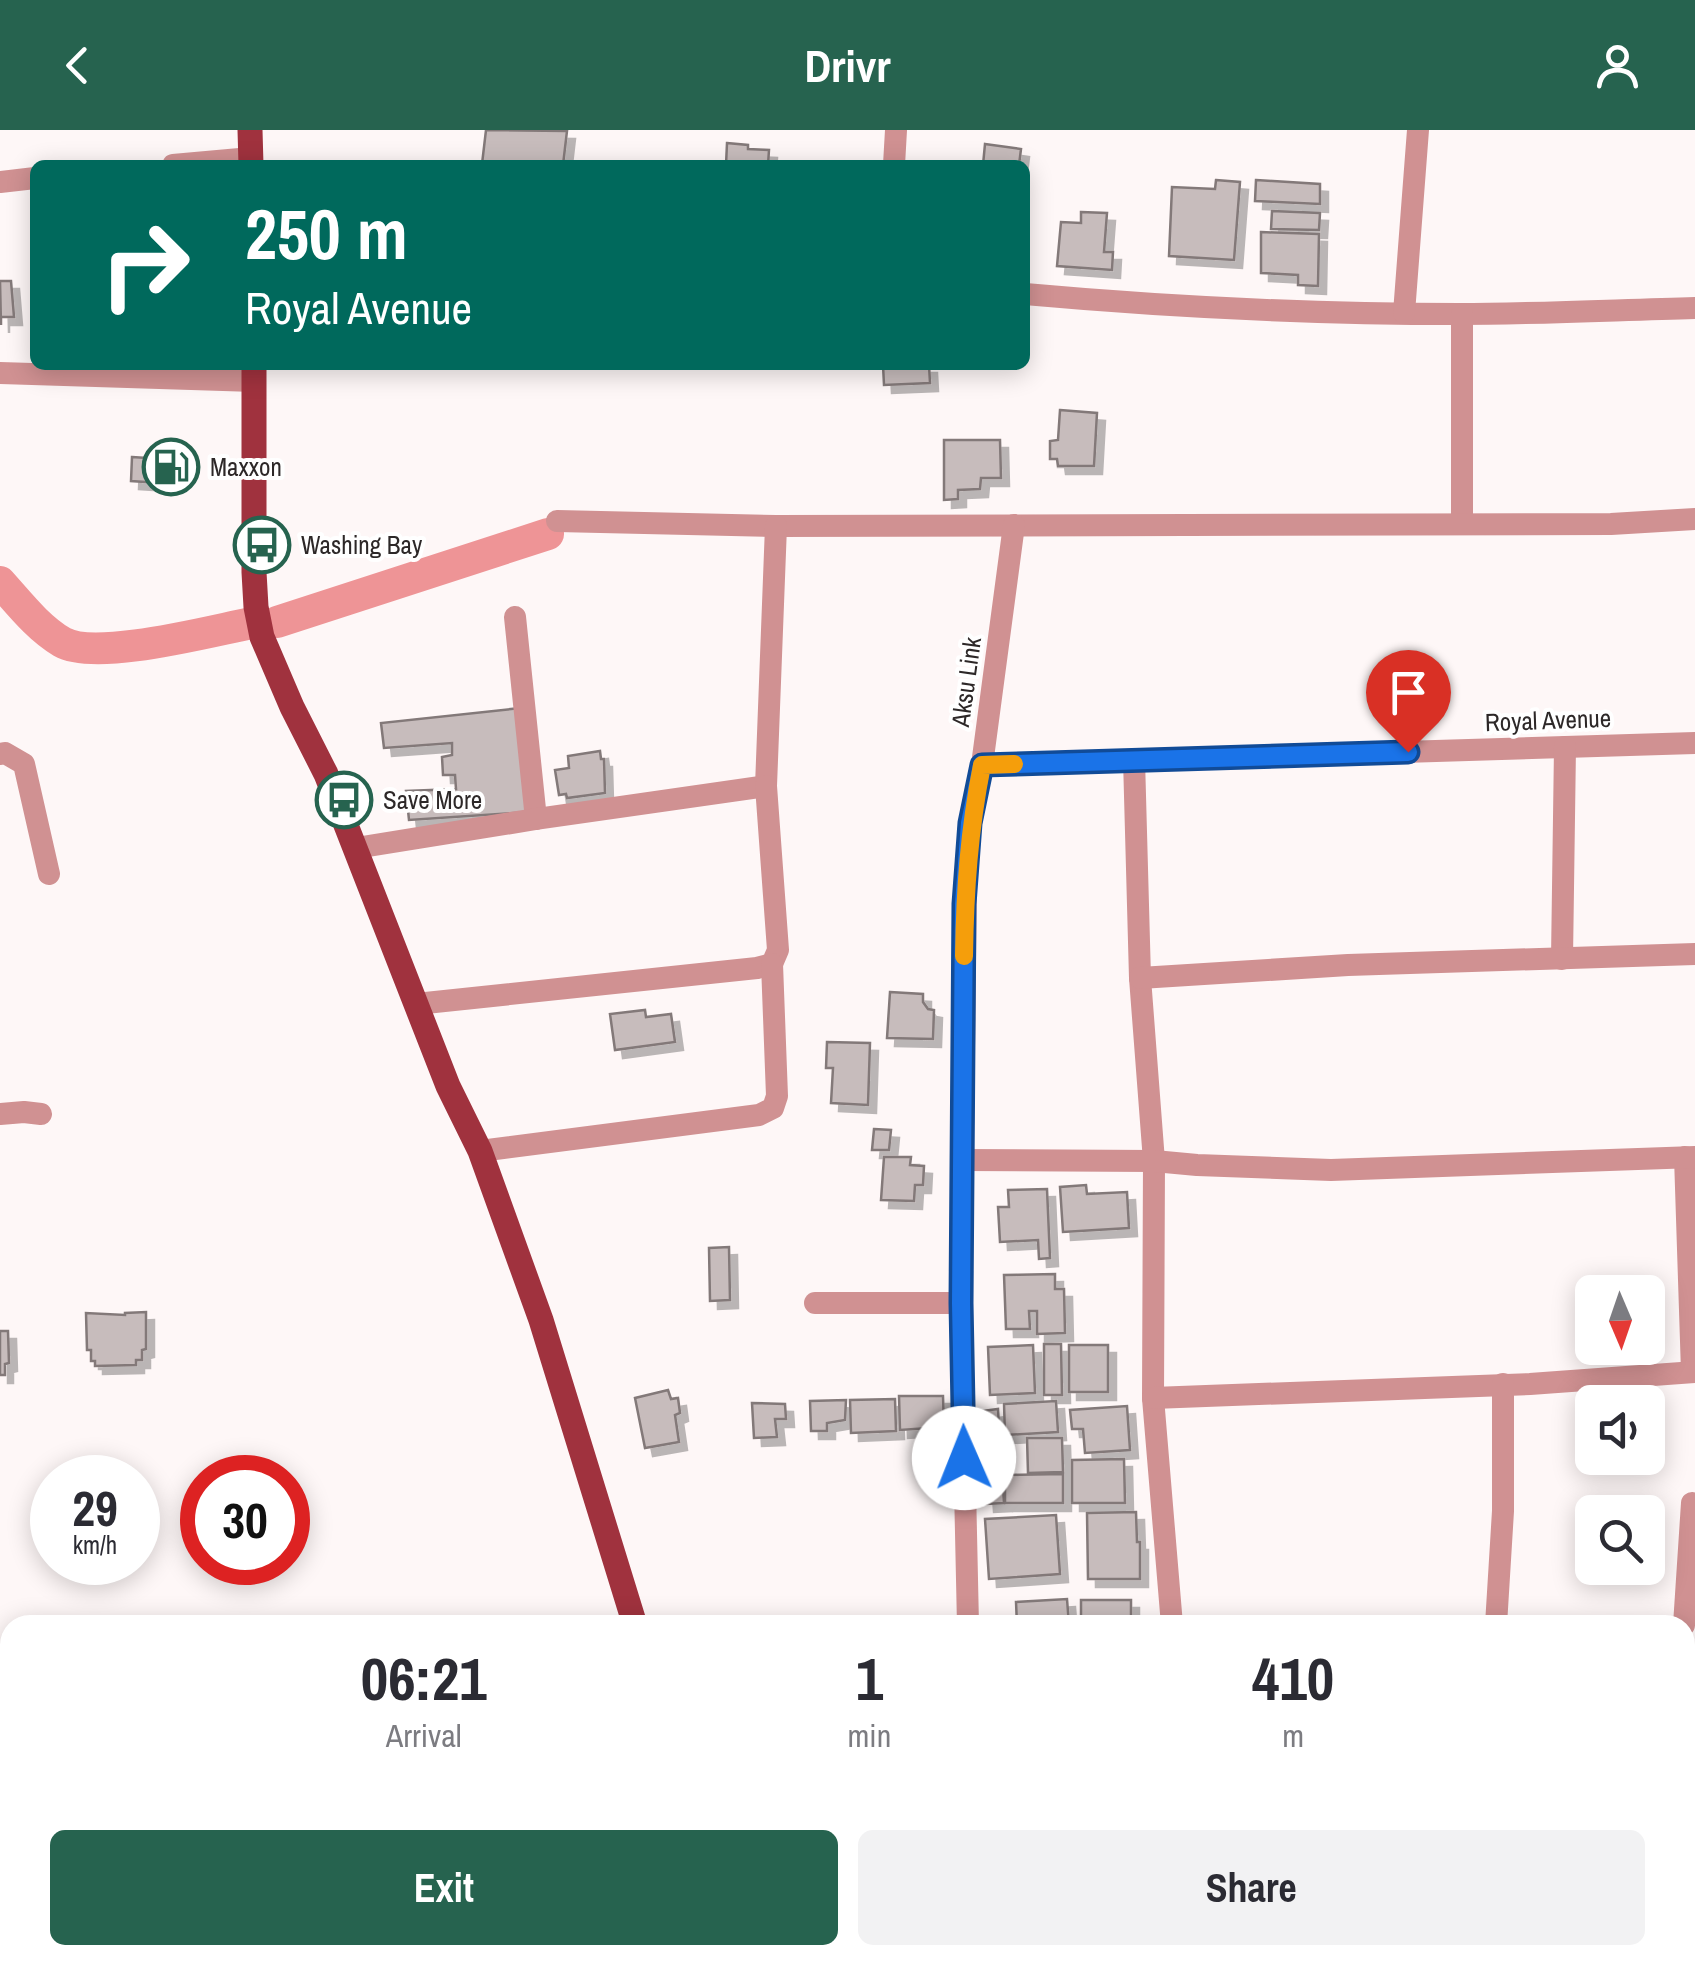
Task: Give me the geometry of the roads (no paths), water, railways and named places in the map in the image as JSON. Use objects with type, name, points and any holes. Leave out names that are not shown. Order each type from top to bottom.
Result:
[{"type":"main road","points":[[250,130],[251,160]]},
{"type":"main road","points":[[255,373],[254,572],[262,637],[326,774],[448,1086],[480,1152],[541,1320],[631,1615]]},
{"type":"street","points":[[894,160],[896,130]]},
{"type":"street","points":[[1404,313],[1418,130]]},
{"type":"street","points":[[0,182],[30,179]]},
{"type":"street","points":[[1030,294],[1259,310],[1404,313],[1695,308]]},
{"type":"street","points":[[1462,314],[1462,523]]},
{"type":"street","points":[[0,373],[255,373]]},
{"type":"street","points":[[558,521],[776,526],[1611,524],[1695,520]]},
{"type":"street","name":"Aksu Link","points":[[968,1615],[961,1303],[965,890],[970,823],[982,765],[1014,525]]},
{"type":"street","points":[[480,1152],[760,1115],[772,1108],[777,1096],[772,964],[778,950],[766,786],[776,526]]},
{"type":"street","points":[[515,618],[536,819]]},
{"type":"street","name":"Royal Avenue","points":[[982,765],[1695,743]]},
{"type":"street","points":[[1562,958],[1565,748]]},
{"type":"street","points":[[0,754],[24,764],[50,874]]},
{"type":"street","points":[[1134,759],[1140,978],[1154,1161],[1153,1398],[1171,1615]]},
{"type":"street","points":[[356,848],[766,786]]},
{"type":"street","points":[[1140,978],[1348,965],[1695,954]]},
{"type":"street","points":[[416,1004],[772,964]]},
{"type":"street","points":[[0,1114],[40,1114]]},
{"type":"street","points":[[964,1160],[1154,1161],[1330,1170],[1690,1157],[1693,1372],[1410,1390],[1153,1398]]},
{"type":"street","points":[[815,1303],[961,1303]]},
{"type":"street","points":[[1497,1615],[1503,1512],[1504,1384]]},
{"type":"street","points":[[1685,1615],[1692,1503]]},
{"type":"waterway","points":[[277,622],[548,534]]},
{"type":"waterway","points":[[0,582],[44,629],[62,642],[78,647],[124,647],[247,624]]},
{"type":"place","name":"Maxxon","points":[[171,467]]},
{"type":"place","name":"Washing Bay","points":[[262,545]]},
{"type":"place","name":"Save More","points":[[344,800]]}]
